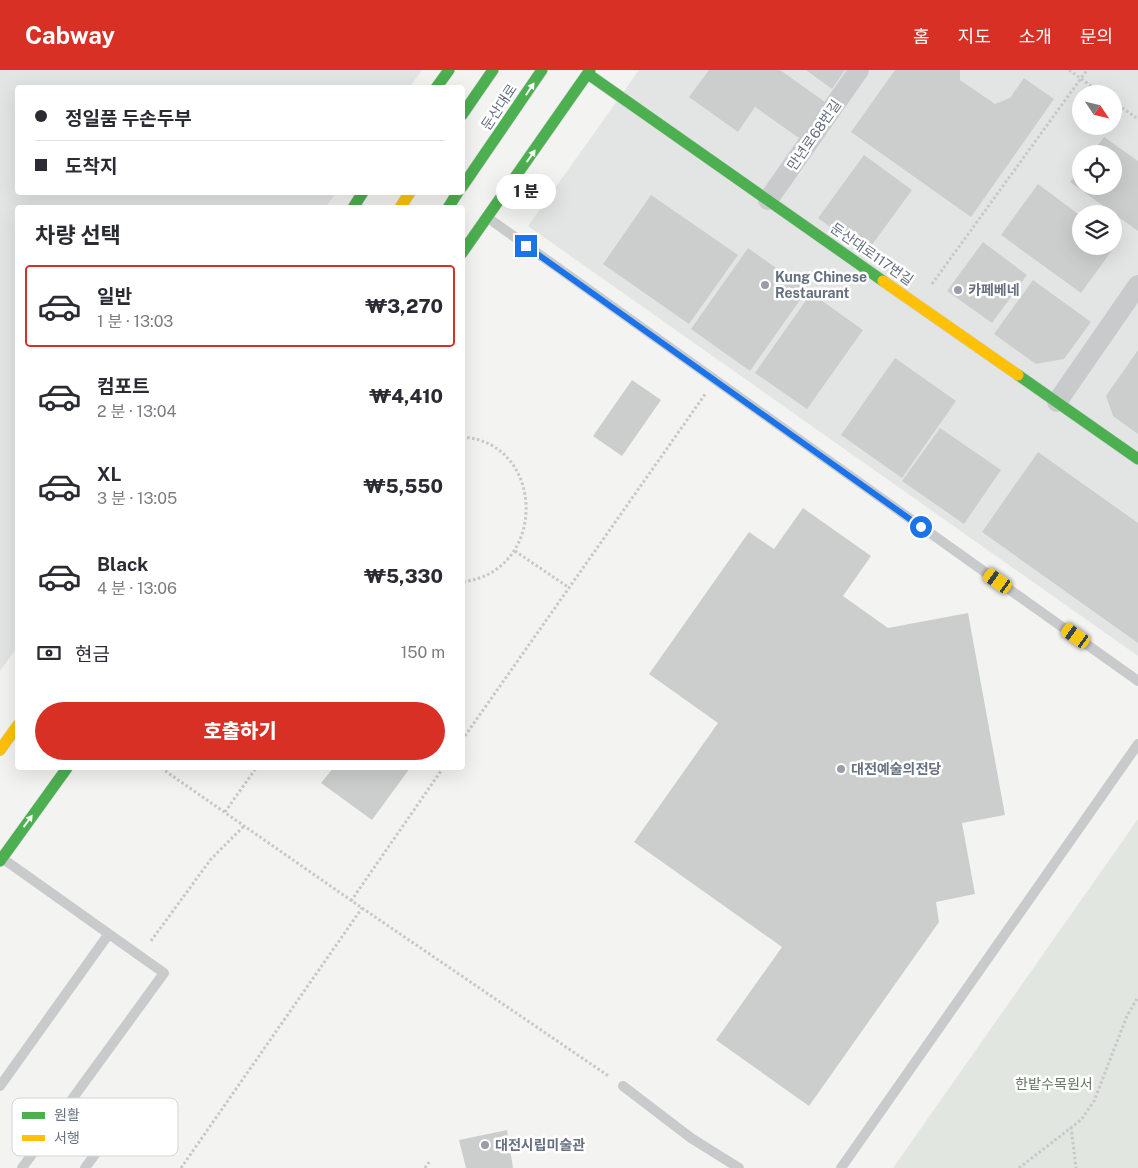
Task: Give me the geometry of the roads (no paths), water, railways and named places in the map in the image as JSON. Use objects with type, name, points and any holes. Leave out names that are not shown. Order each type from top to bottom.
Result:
[{"type":"street","points":[[438,85],[449,70]]},
{"type":"street","name":"둔산대로","points":[[465,110],[492,70]]},
{"type":"street","name":"둔산대로","points":[[465,182],[542,70]]},
{"type":"street","name":"만년로68번길","points":[[768,200],[860,70]]},
{"type":"street","points":[[465,249],[589,72]]},
{"type":"street","name":"둔산대로117번길","points":[[589,72],[1138,459]]},
{"type":"street","points":[[1057,402],[1138,285]]},
{"type":"street","points":[[0,750],[15,729]]},
{"type":"street","points":[[1,860],[66,770]]},
{"type":"lane","points":[[488,218],[1138,681]]},
{"type":"lane","points":[[841,1168],[1138,744]]},
{"type":"lane","points":[[1,860],[164,973],[73,1098]]},
{"type":"lane","points":[[0,1086],[108,935]]},
{"type":"lane","points":[[623,1086],[691,1138],[739,1168]]},
{"type":"lane","points":[[22,1168],[31,1156]]},
{"type":"lane","points":[[85,1168],[94,1156]]},
{"type":"place","name":"Kung Chinese Restaurant","points":[[765,285]]},
{"type":"place","name":"카페베네","points":[[958,290]]},
{"type":"place","name":"대전예술의전당","points":[[841,769]]},
{"type":"place","name":"대전시립미술관","points":[[485,1145]]},
{"type":"park label","name":"한밭수목원서","points":[[1054,1084]]}]
